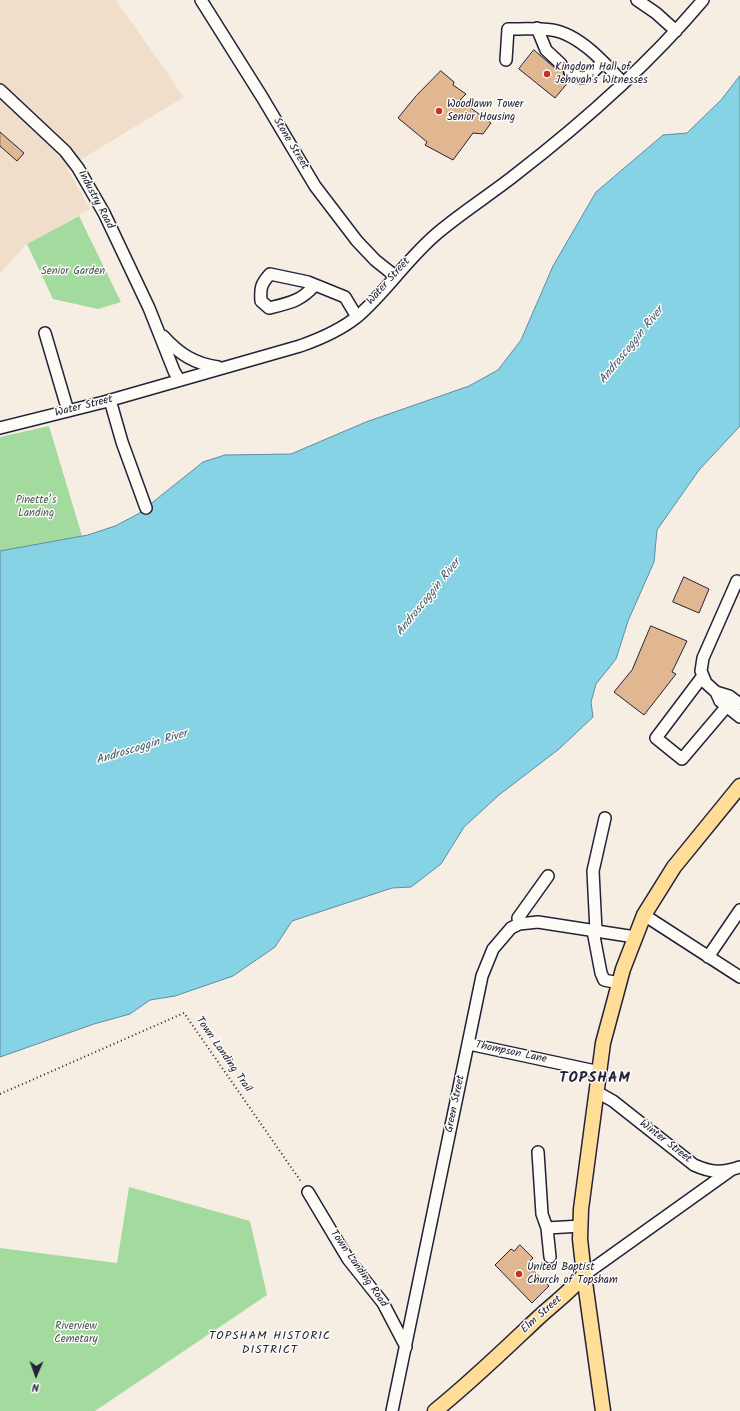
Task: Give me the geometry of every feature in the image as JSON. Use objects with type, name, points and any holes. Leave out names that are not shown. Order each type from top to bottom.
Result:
[{"type":"main road","points":[[604,1411],[580,1239],[582,1209],[603,1043],[619,983],[644,915],[674,867],[739,791]]},
{"type":"main road","name":"Elm Street","points":[[435,1411],[573,1288],[584,1275]]},
{"type":"street","name":"Stone Street","points":[[201,0],[262,97],[315,186],[357,241],[375,260],[395,276]]},
{"type":"street","name":"Water Street","points":[[0,428],[110,400],[300,346],[320,339],[339,329],[357,317],[374,300],[423,244],[441,229],[515,176],[623,83],[658,50],[703,0]]},
{"type":"street","points":[[644,2],[676,31]]},
{"type":"street","points":[[537,28],[546,50],[561,64]]},
{"type":"street","points":[[506,60],[508,29],[537,28],[553,30],[564,34],[583,45],[603,62],[623,83]]},
{"type":"street","points":[[570,72],[579,78],[583,78],[590,74],[603,62]]},
{"type":"street","name":"Industry Road","points":[[0,90],[65,151],[78,168],[104,213],[159,332],[174,370],[180,380]]},
{"type":"street","points":[[315,284],[307,294],[289,303],[269,308],[261,301],[260,291],[263,282],[270,274],[315,284],[345,297],[357,317]]},
{"type":"street","name":"Industry Road","points":[[159,332],[183,355],[200,364],[223,367]]},
{"type":"street","points":[[45,333],[68,411]]},
{"type":"street","points":[[110,400],[122,442],[146,508]]},
{"type":"street","points":[[740,583],[737,582],[703,658],[701,666],[702,677],[706,683],[716,692],[720,701],[740,717]]},
{"type":"street","points":[[702,677],[656,738],[682,759],[726,706]]},
{"type":"street","points":[[716,692],[729,696],[740,704]]},
{"type":"street","points":[[605,818],[593,871],[595,931],[604,980],[619,983]]},
{"type":"street","points":[[548,876],[518,918],[519,924],[538,922],[635,937]]},
{"type":"street","points":[[708,957],[740,910]]},
{"type":"street","points":[[644,915],[740,977]]},
{"type":"street","name":"Green Street","points":[[392,1411],[482,976],[493,949],[511,928],[519,924]]},
{"type":"street","name":"Thompson Lane","points":[[469,1044],[600,1072]]},
{"type":"street","name":"Winter Street","points":[[598,1092],[613,1101],[694,1165],[706,1170],[718,1172],[735,1169]]},
{"type":"street","points":[[538,1152],[542,1214],[547,1228],[550,1257]]},
{"type":"street","name":"Elm Street","points":[[584,1275],[735,1169]]},
{"type":"street","name":"Town Landing Road","points":[[308,1192],[348,1259],[383,1303],[406,1347]]},
{"type":"street","points":[[547,1228],[581,1226]]},
{"type":"path","name":"Town Landing Trail","points":[[0,1094],[184,1012],[308,1192]]},
{"type":"shaded area","points":[[0,0],[116,0],[184,97],[67,168],[90,209],[27,244],[0,273]]},
{"type":"green space","name":"Senior Garden","points":[[79,216],[121,302],[98,309],[53,299],[27,244]]},
{"type":"green space","name":"Pinette’s Landing","points":[[49,426],[82,536],[0,551],[0,437]]},
{"type":"green space","name":"Riverview Cemetary","points":[[129,1187],[250,1221],[267,1295],[95,1411],[0,1411],[0,1248],[117,1263]]},
{"type":"water","name":"Androscoggin River","points":[[740,76],[740,426],[699,470],[657,530],[654,562],[628,621],[616,659],[596,684],[591,702],[593,717],[559,749],[499,795],[464,827],[441,864],[411,887],[392,888],[292,921],[275,947],[233,976],[175,996],[150,1000],[130,1014],[94,1024],[0,1057],[0,551],[88,535],[115,526],[138,514],[203,462],[225,455],[291,454],[366,422],[469,386],[498,370],[521,340],[553,266],[596,192],[663,135],[687,133],[721,100]]},
{"type":"building","name":"Kingdom Hall of Jehovah's Witnesses","points":[[534,50],[556,69],[563,71],[564,75],[570,80],[555,98],[519,69]]},
{"type":"building","name":"Woodlawn Tower Senior Housing","points":[[441,71],[454,82],[453,85],[466,94],[460,100],[491,123],[483,134],[473,133],[453,160],[425,145],[427,142],[398,118],[416,96]]},
{"type":"building","points":[[0,132],[24,153],[17,161],[0,146]]},
{"type":"building","points":[[684,577],[709,589],[699,613],[673,602]]},
{"type":"building","points":[[651,626],[687,641],[672,672],[676,674],[644,715],[614,692],[632,670]]},
{"type":"building","name":"United Baptist Church of Topsham","points":[[520,1245],[533,1258],[527,1264],[549,1286],[532,1303],[495,1265],[511,1249],[514,1251]]},
{"type":"place","name":"Kingdom Hall of Jehovah's Witnesses","points":[[547,74]]},
{"type":"place","name":"Woodlawn Tower Senior Housing","points":[[439,111]]},
{"type":"place","name":"United Baptist Church of Topsham","points":[[519,1274]]},
{"type":"district","name":"TOPSHAM","points":[[595,1079]]},
{"type":"district","name":"TOPSHAM HISTORIC DISTRICT","points":[[270,1344]]}]
